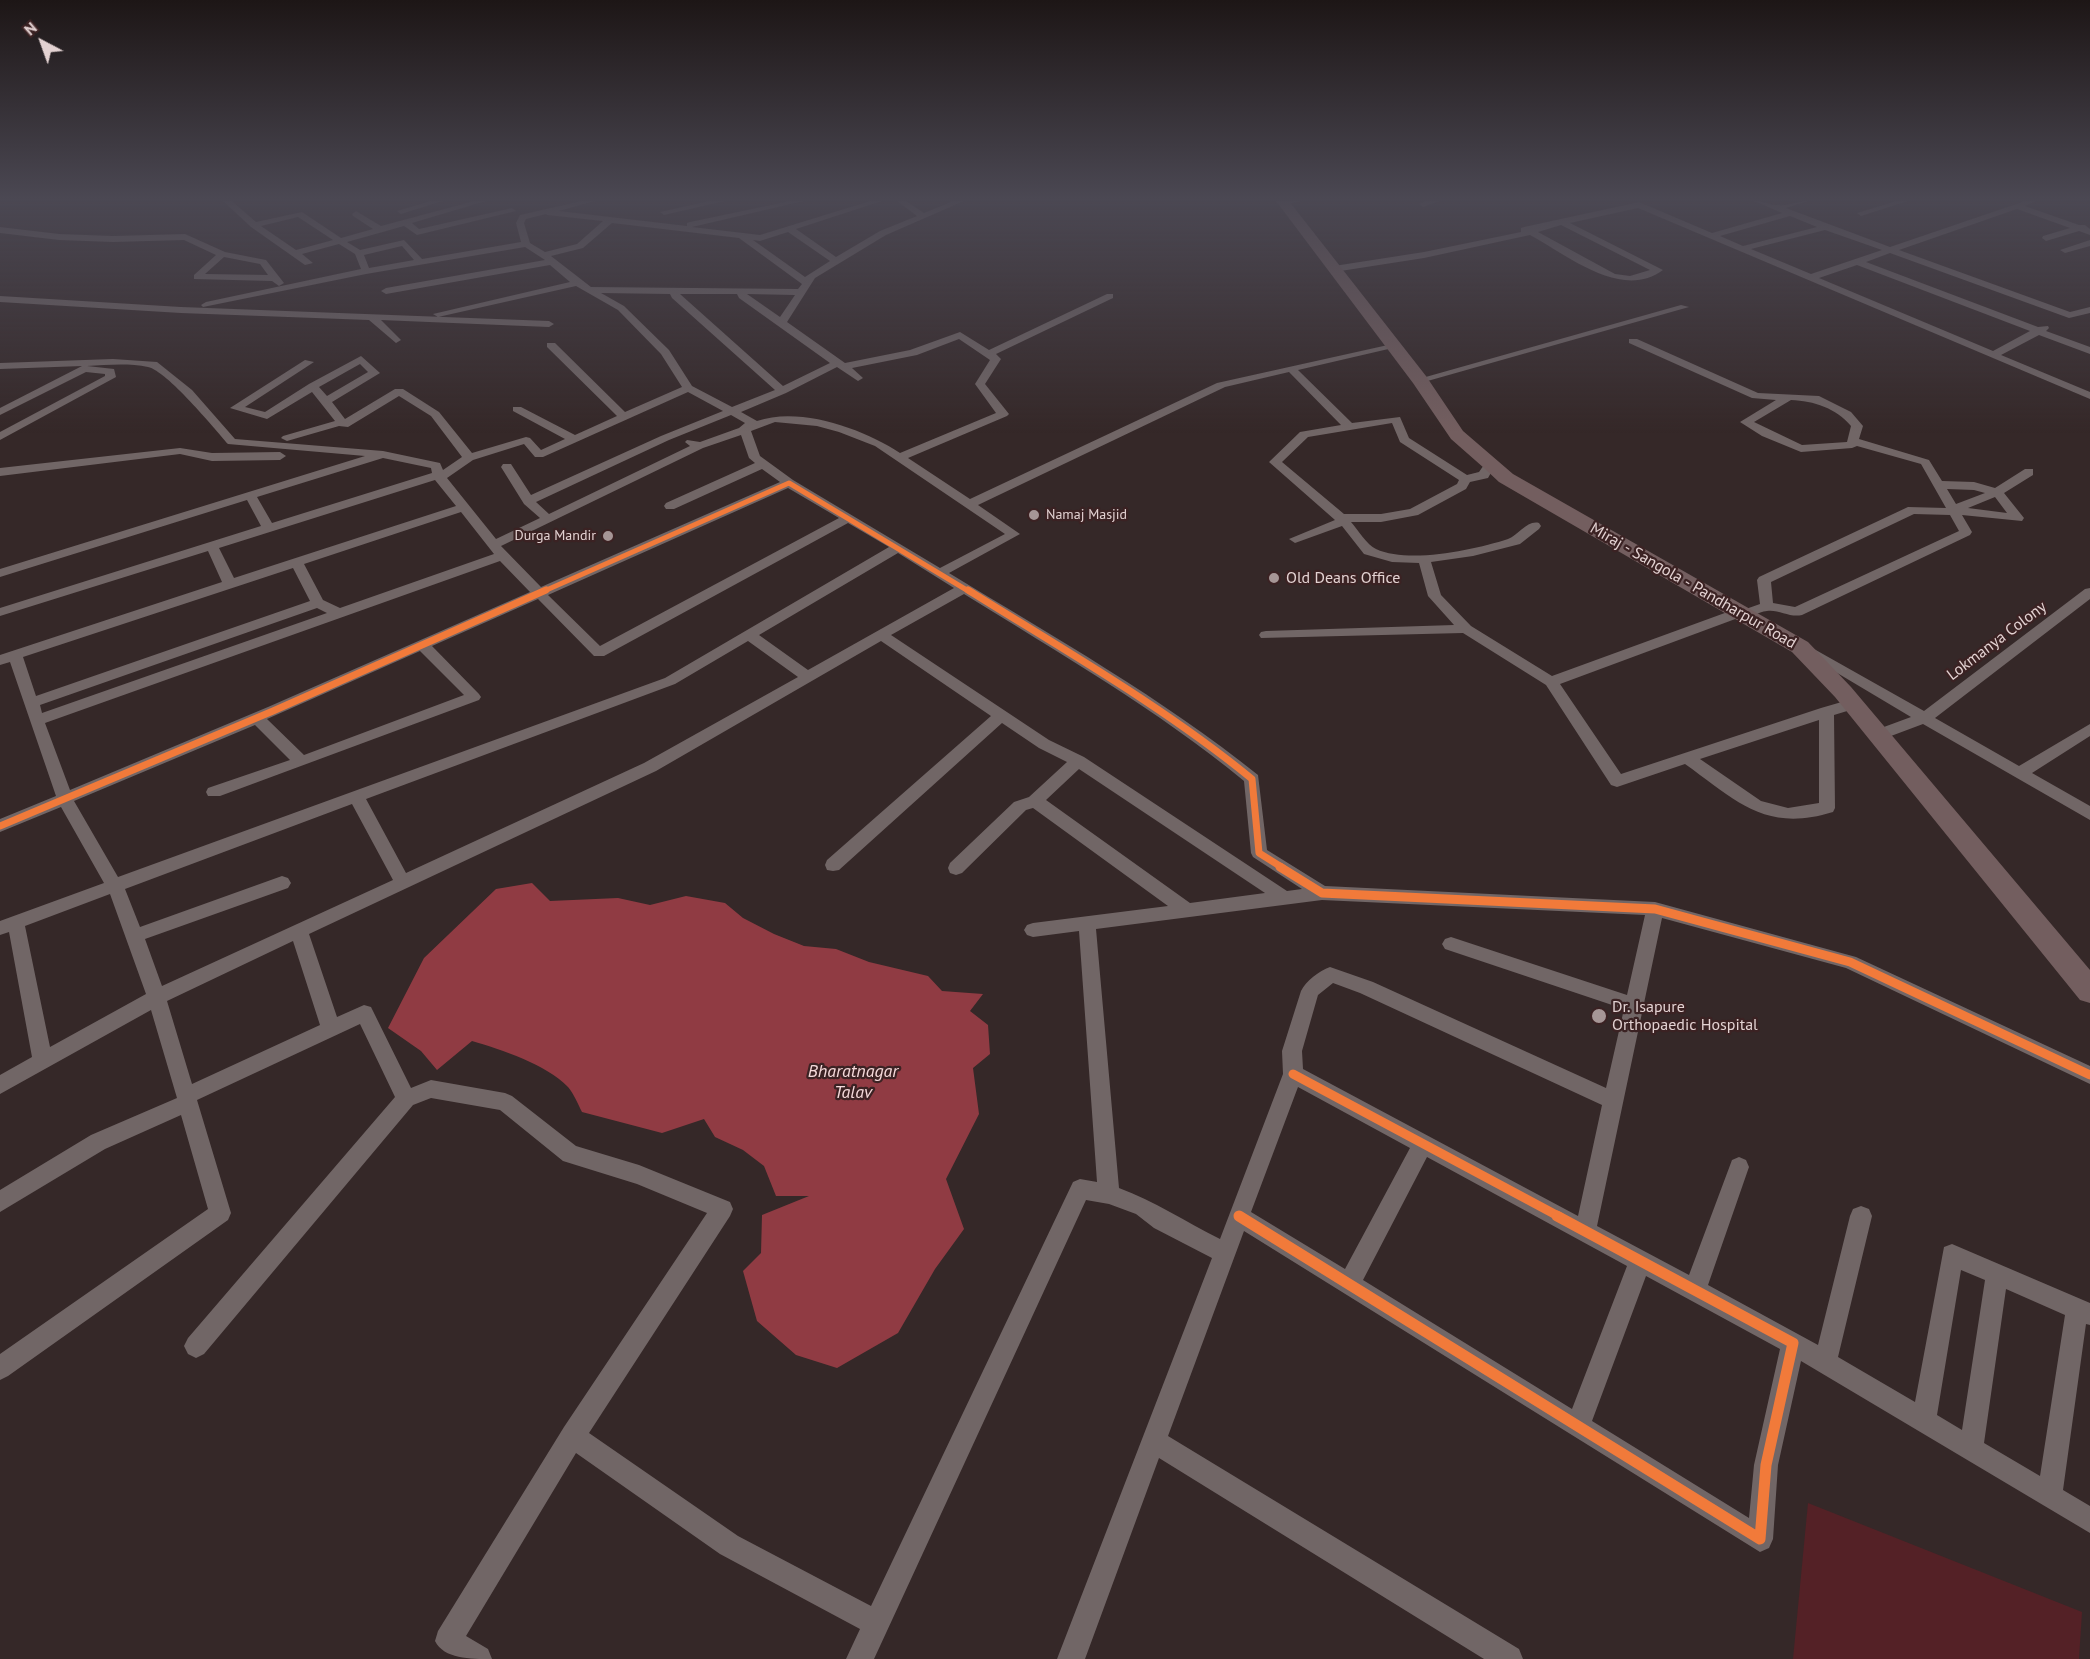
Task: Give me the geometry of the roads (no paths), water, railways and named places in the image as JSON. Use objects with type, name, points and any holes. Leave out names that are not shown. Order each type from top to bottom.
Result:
[{"type":"highway","name":"Miraj - Sangola - Pandharpur Road","points":[[1341,278],[1420,380],[1457,435],[1506,478],[1800,647],[1852,704],[2090,991]]},
{"type":"street","points":[[275,278],[283,289]]},
{"type":"street","points":[[181,310],[332,278]]},
{"type":"street","points":[[386,291],[433,278]]},
{"type":"street","points":[[444,278],[469,308],[478,323]]},
{"type":"street","points":[[572,278],[621,308],[665,352],[688,388],[752,422],[744,429]]},
{"type":"street","points":[[801,278],[807,283]]},
{"type":"street","points":[[782,323],[810,278]]},
{"type":"street","points":[[1811,278],[2090,396]]},
{"type":"street","points":[[1902,278],[2090,351]]},
{"type":"street","points":[[1969,278],[2090,320]]},
{"type":"street","points":[[540,304],[577,283]]},
{"type":"street","points":[[408,320],[577,283]]},
{"type":"street","points":[[589,290],[801,292]]},
{"type":"street","points":[[675,292],[675,296],[704,323],[782,391]]},
{"type":"street","points":[[742,292],[742,296],[858,378]]},
{"type":"street","points":[[988,354],[1110,296]]},
{"type":"street","points":[[0,298],[181,310],[549,324]]},
{"type":"street","points":[[1420,380],[1684,307]]},
{"type":"street","points":[[1993,355],[2072,315],[2090,310]]},
{"type":"street","points":[[373,318],[396,340]]},
{"type":"street","points":[[1624,324],[1624,339]]},
{"type":"street","points":[[528,501],[677,433],[840,365],[913,353],[960,334],[996,359],[980,384],[1004,414],[898,458]]},
{"type":"street","points":[[1580,336],[1624,339],[1756,396],[1789,397],[1815,398],[1847,414],[1857,426],[1852,445],[1801,449],[1766,434],[1746,422],[1789,397]]},
{"type":"street","points":[[551,345],[624,417]]},
{"type":"street","points":[[968,505],[1221,385],[1393,345]]},
{"type":"street","points":[[309,362],[236,408],[267,416],[361,359],[375,373],[326,401]]},
{"type":"street","points":[[0,366],[112,362],[153,364],[188,392],[232,442],[383,454],[435,466],[439,476],[498,551],[599,653],[848,518]]},
{"type":"street","points":[[1290,368],[1349,426]]},
{"type":"street","points":[[0,412],[84,369],[110,371],[111,377],[0,437]]},
{"type":"street","points":[[314,386],[344,425],[399,391],[435,414],[469,458]]},
{"type":"street","points":[[0,612],[439,476],[469,458],[526,440],[539,455],[688,388]]},
{"type":"street","points":[[517,409],[574,439]]},
{"type":"street","points":[[37,720],[339,613],[498,551],[548,519],[699,446],[774,419],[817,423],[843,429],[879,444],[1014,534],[940,573]]},
{"type":"street","points":[[1490,464],[1484,475],[1465,479],[1404,440],[1396,419],[1304,434],[1275,462],[1342,520],[1369,551],[1392,558],[1424,559],[1473,552],[1515,541],[1535,526]]},
{"type":"street","points":[[287,438],[342,422]]},
{"type":"street","points":[[744,429],[755,458],[789,483],[964,588],[1162,712],[1224,755],[1252,780],[1259,853],[1322,893]]},
{"type":"street","points":[[677,433],[699,446]]},
{"type":"street","points":[[1551,682],[1767,606],[1797,612],[1966,532],[1925,462],[1854,441]]},
{"type":"street","points":[[0,472],[180,451],[212,457],[324,455],[340,451]]},
{"type":"street","points":[[0,573],[383,454]]},
{"type":"street","points":[[670,506],[763,464]]},
{"type":"street","points":[[507,468],[528,501],[548,519]]},
{"type":"street","points":[[1955,511],[1997,492],[2030,472]]},
{"type":"street","points":[[1295,539],[1342,520],[1381,518],[1414,512],[1462,486],[1465,479]]},
{"type":"street","points":[[0,826],[257,718],[789,483]]},
{"type":"street","points":[[1767,606],[1764,580],[1912,510],[1955,511],[2018,518],[1997,492],[1974,486],[1940,486]]},
{"type":"street","points":[[250,495],[268,528]]},
{"type":"street","points":[[0,660],[464,507]]},
{"type":"street","points":[[212,546],[230,584]]},
{"type":"street","points":[[43,1061],[8,926],[670,681],[897,548]]},
{"type":"street","points":[[1424,559],[1435,596],[1466,628],[1551,682],[1617,781],[1852,704]]},
{"type":"street","points":[[296,562],[318,603],[339,613]]},
{"type":"street","points":[[0,1085],[157,998],[650,767],[964,588]]},
{"type":"street","name":"Lokmanya Colony","points":[[1878,735],[1925,718],[2090,592]]},
{"type":"street","points":[[31,704],[318,603]]},
{"type":"street","points":[[1266,634],[1466,628]]},
{"type":"street","points":[[749,635],[808,677]]},
{"type":"street","points":[[881,635],[1044,744],[1078,761],[1285,898]]},
{"type":"street","points":[[214,792],[474,697],[422,645]]},
{"type":"street","points":[[1800,647],[2090,814]]},
{"type":"street","points":[[0,1368],[220,1213],[157,998],[116,887],[65,799],[15,654]]},
{"type":"street","points":[[1687,758],[1756,806],[1788,814],[1827,808],[1826,712]]},
{"type":"street","points":[[833,865],[1001,715]]},
{"type":"street","points":[[257,718],[301,762]]},
{"type":"street","points":[[2020,773],[2090,729]]},
{"type":"street","points":[[956,868],[1020,806],[1035,801],[1078,761]]},
{"type":"street","points":[[357,798],[403,883]]},
{"type":"street","points":[[1035,801],[1187,910]]},
{"type":"street","points":[[134,936],[282,883]]},
{"type":"street","points":[[1033,930],[1322,893],[1655,909],[1850,962],[2090,1075]]},
{"type":"street","points":[[1585,1232],[1655,909]]},
{"type":"street","points":[[1087,923],[1109,1194]]},
{"type":"street","points":[[299,931],[331,1029]]},
{"type":"street","points":[[1450,944],[1634,1005]]},
{"type":"street","points":[[1072,1658],[1293,1074],[1292,1051],[1310,992],[1330,975],[1366,987],[1614,1101]]},
{"type":"street","points":[[0,1202],[98,1142],[364,1013],[406,1099]]},
{"type":"street","points":[[1293,1074],[1793,1343],[2090,1520]]},
{"type":"street","points":[[196,1346],[406,1099],[431,1089],[505,1102],[570,1154],[639,1175],[722,1209],[573,1436],[448,1641],[478,1659]]},
{"type":"street","points":[[1350,1283],[1423,1144]]},
{"type":"street","points":[[1695,1290],[1739,1167]]},
{"type":"street","points":[[860,1659],[1080,1189],[1109,1194],[1143,1207],[1162,1221],[1225,1253]]},
{"type":"street","points":[[1239,1215],[1760,1539],[1766,1465],[1793,1343]]},
{"type":"street","points":[[1825,1362],[1861,1216]]},
{"type":"street","points":[[1924,1421],[1952,1255],[2083,1311],[2050,1496]]},
{"type":"street","points":[[1578,1425],[1640,1261]]},
{"type":"street","points":[[1971,1449],[1997,1274]]},
{"type":"street","points":[[573,1436],[729,1545],[877,1623]]},
{"type":"street","points":[[1154,1441],[1509,1659]]},
{"type":"water","name":"Bharatnagar Talav","points":[[532,883],[550,901],[618,898],[650,905],[686,896],[725,903],[743,918],[804,946],[836,949],[869,962],[928,976],[942,991],[983,994],[970,1011],[988,1025],[990,1054],[973,1068],[979,1114],[946,1179],[964,1229],[935,1269],[898,1333],[837,1368],[796,1355],[757,1321],[743,1271],[761,1253],[762,1215],[809,1196],[776,1196],[764,1166],[743,1150],[715,1137],[704,1119],[662,1133],[582,1112],[568,1087],[548,1071],[523,1059],[472,1041],[437,1070],[421,1051],[388,1028],[424,958],[496,889]]},
{"type":"place","name":"Namaj Masjid","points":[[1034,515]]},
{"type":"place","name":"Durga Mandir","points":[[608,536]]},
{"type":"place","name":"Old Deans Office","points":[[1274,578]]},
{"type":"place","name":"Dr. Isapure Orthopaedic Hospital","points":[[1599,1016]]}]
